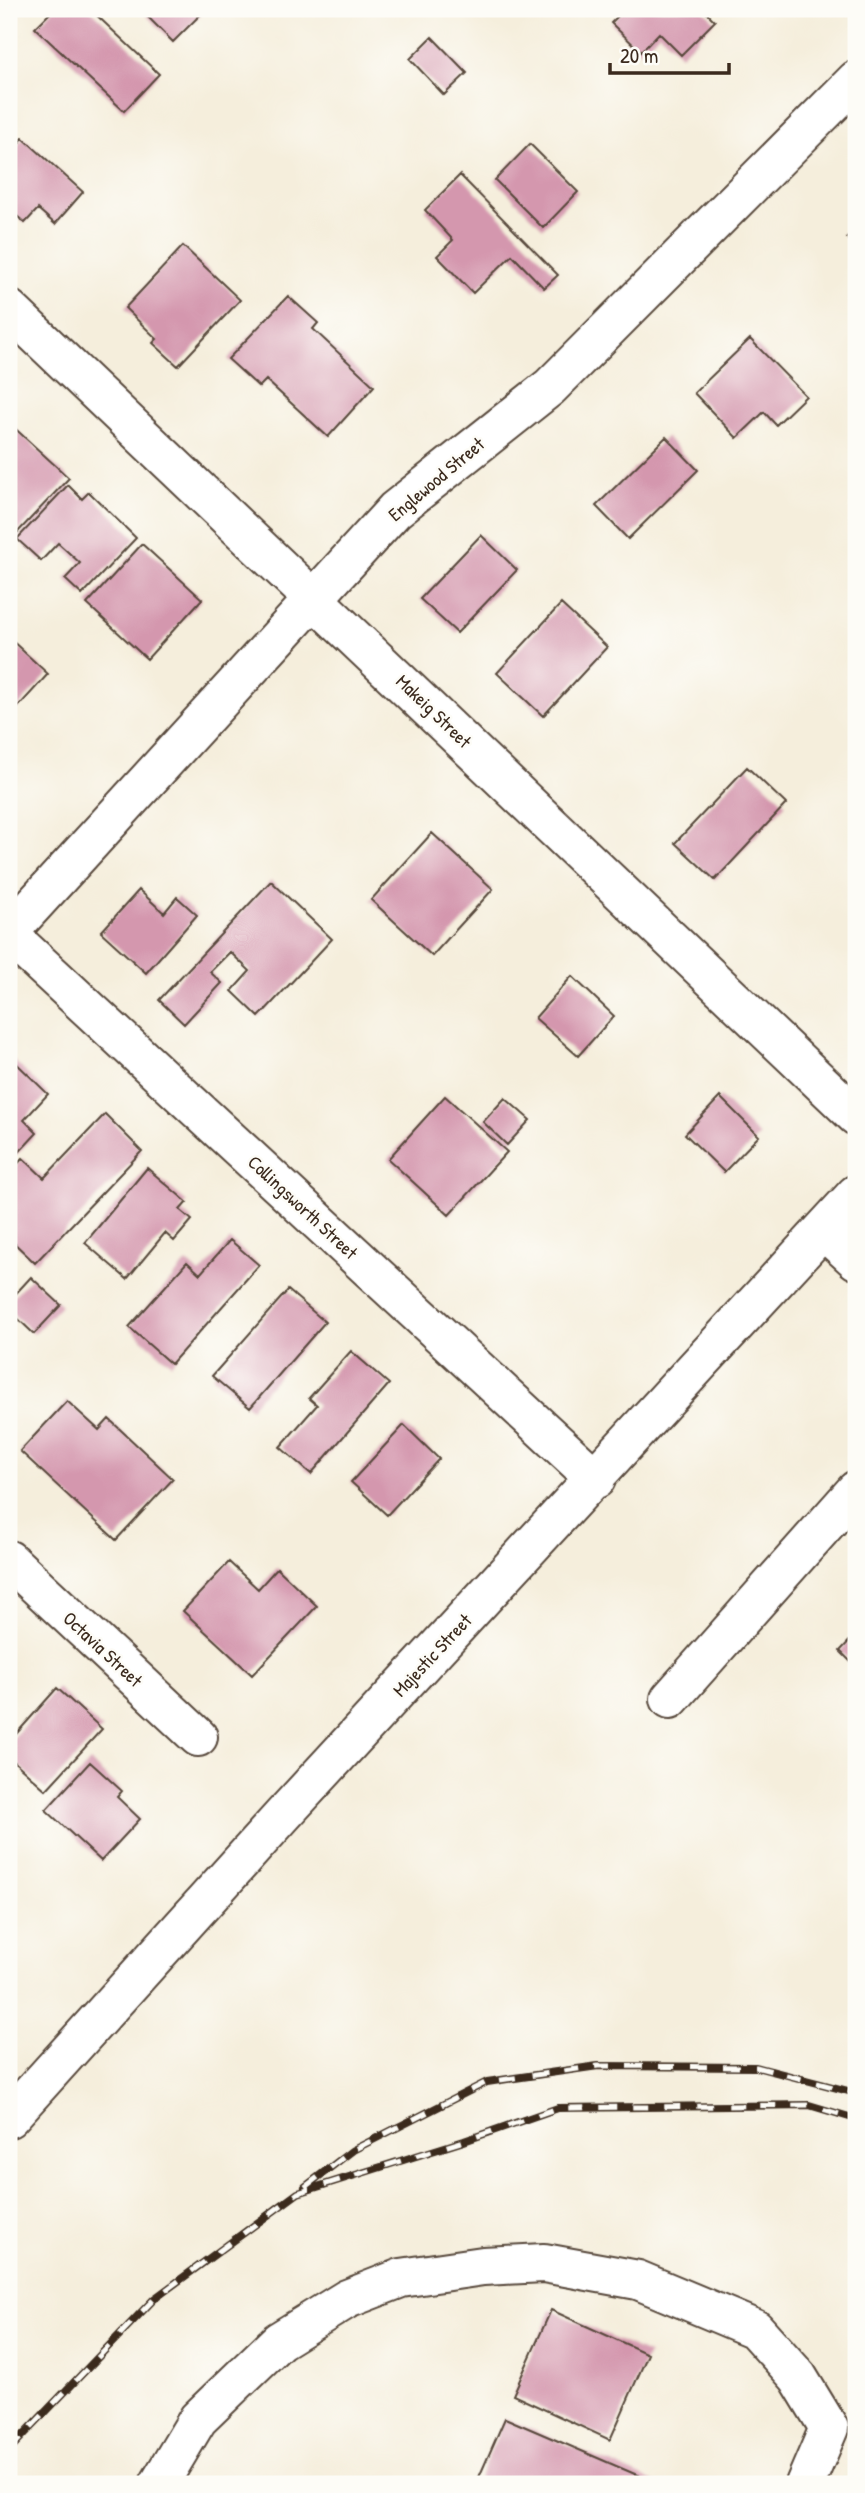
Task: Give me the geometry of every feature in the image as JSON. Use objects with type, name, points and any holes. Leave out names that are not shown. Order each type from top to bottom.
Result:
[{"type":"street","name":"Englewood Street","points":[[9,933],[395,510],[550,387],[856,80]]},
{"type":"street","name":"Makeig Street","points":[[9,309],[856,1116]]},
{"type":"street","name":"Collingsworth Street","points":[[9,933],[596,1479]]},
{"type":"street","name":"Majestic Street","points":[[9,2118],[282,1816],[596,1479],[856,1194]]},
{"type":"street","points":[[823,1230],[856,1260]]},
{"type":"street","points":[[670,1699],[856,1490]]},
{"type":"street","name":"Octavia Street","points":[[9,1560],[198,1737]]},
{"type":"street","points":[[159,2484],[198,2419],[279,2341],[347,2299],[401,2278],[483,2266],[544,2263],[638,2280],[755,2329],[799,2377],[829,2428],[805,2484]]},
{"type":"building","points":[[54,9],[90,9],[159,74],[124,111],[35,28]]},
{"type":"building","points":[[140,9],[206,9],[173,42]]},
{"type":"building","points":[[625,9],[703,9],[715,21],[681,55],[659,33],[641,52],[611,23]]},
{"type":"building","points":[[432,37],[467,73],[444,95],[410,59]]},
{"type":"building","points":[[23,138],[83,192],[55,224],[38,209],[25,223],[9,209],[9,154]]},
{"type":"building","points":[[530,144],[578,192],[543,228],[495,180]]},
{"type":"building","points":[[460,175],[558,275],[544,288],[512,255],[473,293],[437,256],[453,240],[425,210]]},
{"type":"building","points":[[856,228],[856,246],[847,238]]},
{"type":"building","points":[[183,246],[240,300],[178,366],[153,343],[157,339],[125,308]]},
{"type":"building","points":[[288,296],[318,323],[313,329],[374,386],[328,437],[266,380],[259,387],[228,359]]},
{"type":"building","points":[[750,339],[806,396],[776,425],[764,412],[737,438],[694,393]]},
{"type":"building","points":[[9,423],[69,478],[16,534],[9,527]]},
{"type":"building","points":[[666,437],[698,470],[628,539],[596,506]]},
{"type":"building","points":[[68,485],[82,499],[89,492],[136,538],[82,595],[65,579],[80,563],[58,543],[41,561],[17,539]]},
{"type":"building","points":[[481,535],[517,570],[457,633],[420,599]]},
{"type":"building","points":[[142,544],[202,599],[147,659],[87,604]]},
{"type":"building","points":[[561,604],[607,647],[543,716],[497,673]]},
{"type":"building","points":[[9,638],[48,674],[9,717]]},
{"type":"building","points":[[747,767],[786,804],[715,880],[675,843]]},
{"type":"building","points":[[432,833],[493,889],[432,956],[371,900]]},
{"type":"building","points":[[271,881],[332,939],[259,1017],[232,991],[250,971],[230,952],[210,972],[222,983],[184,1024],[159,1000]]},
{"type":"building","points":[[139,890],[164,913],[177,897],[197,915],[146,973],[101,932]]},
{"type":"building","points":[[572,976],[614,1016],[578,1056],[535,1018]]},
{"type":"building","points":[[9,1056],[48,1094],[24,1120],[37,1133],[9,1163]]},
{"type":"building","points":[[445,1096],[507,1152],[449,1215],[388,1159]]},
{"type":"building","points":[[720,1097],[759,1136],[724,1172],[685,1134]]},
{"type":"building","points":[[505,1098],[530,1120],[507,1145],[483,1122]]},
{"type":"building","points":[[105,1114],[142,1151],[35,1263],[9,1238],[9,1173],[23,1158],[44,1178]]},
{"type":"building","points":[[147,1168],[187,1202],[180,1210],[192,1220],[174,1241],[165,1233],[127,1279],[85,1243]]},
{"type":"building","points":[[230,1240],[259,1265],[171,1364],[129,1327],[187,1262],[200,1274]]},
{"type":"building","points":[[31,1277],[61,1305],[34,1334],[9,1310],[9,1301]]},
{"type":"building","points":[[288,1290],[325,1322],[250,1408],[212,1376]]},
{"type":"building","points":[[351,1351],[389,1384],[311,1474],[280,1447],[317,1405],[309,1398]]},
{"type":"building","points":[[67,1401],[99,1430],[109,1419],[173,1479],[116,1540],[20,1451]]},
{"type":"building","points":[[404,1425],[439,1459],[387,1515],[351,1482]]},
{"type":"building","points":[[229,1562],[258,1589],[277,1568],[317,1606],[252,1675],[183,1611]]},
{"type":"building","points":[[856,1634],[856,1667],[840,1651]]},
{"type":"building","points":[[57,1688],[102,1729],[46,1790],[9,1757],[9,1742]]},
{"type":"building","points":[[90,1762],[122,1791],[117,1797],[140,1819],[101,1861],[46,1810]]},
{"type":"building","points":[[551,2310],[648,2354],[610,2440],[513,2395]]},
{"type":"building","points":[[505,2418],[658,2484],[476,2484]]},
{"type":"railway","points":[[305,2187],[353,2150],[487,2082],[598,2066],[756,2067],[856,2093]]},
{"type":"railway","points":[[9,2450],[154,2299],[298,2193],[464,2141],[558,2108],[809,2105],[856,2119]]}]
